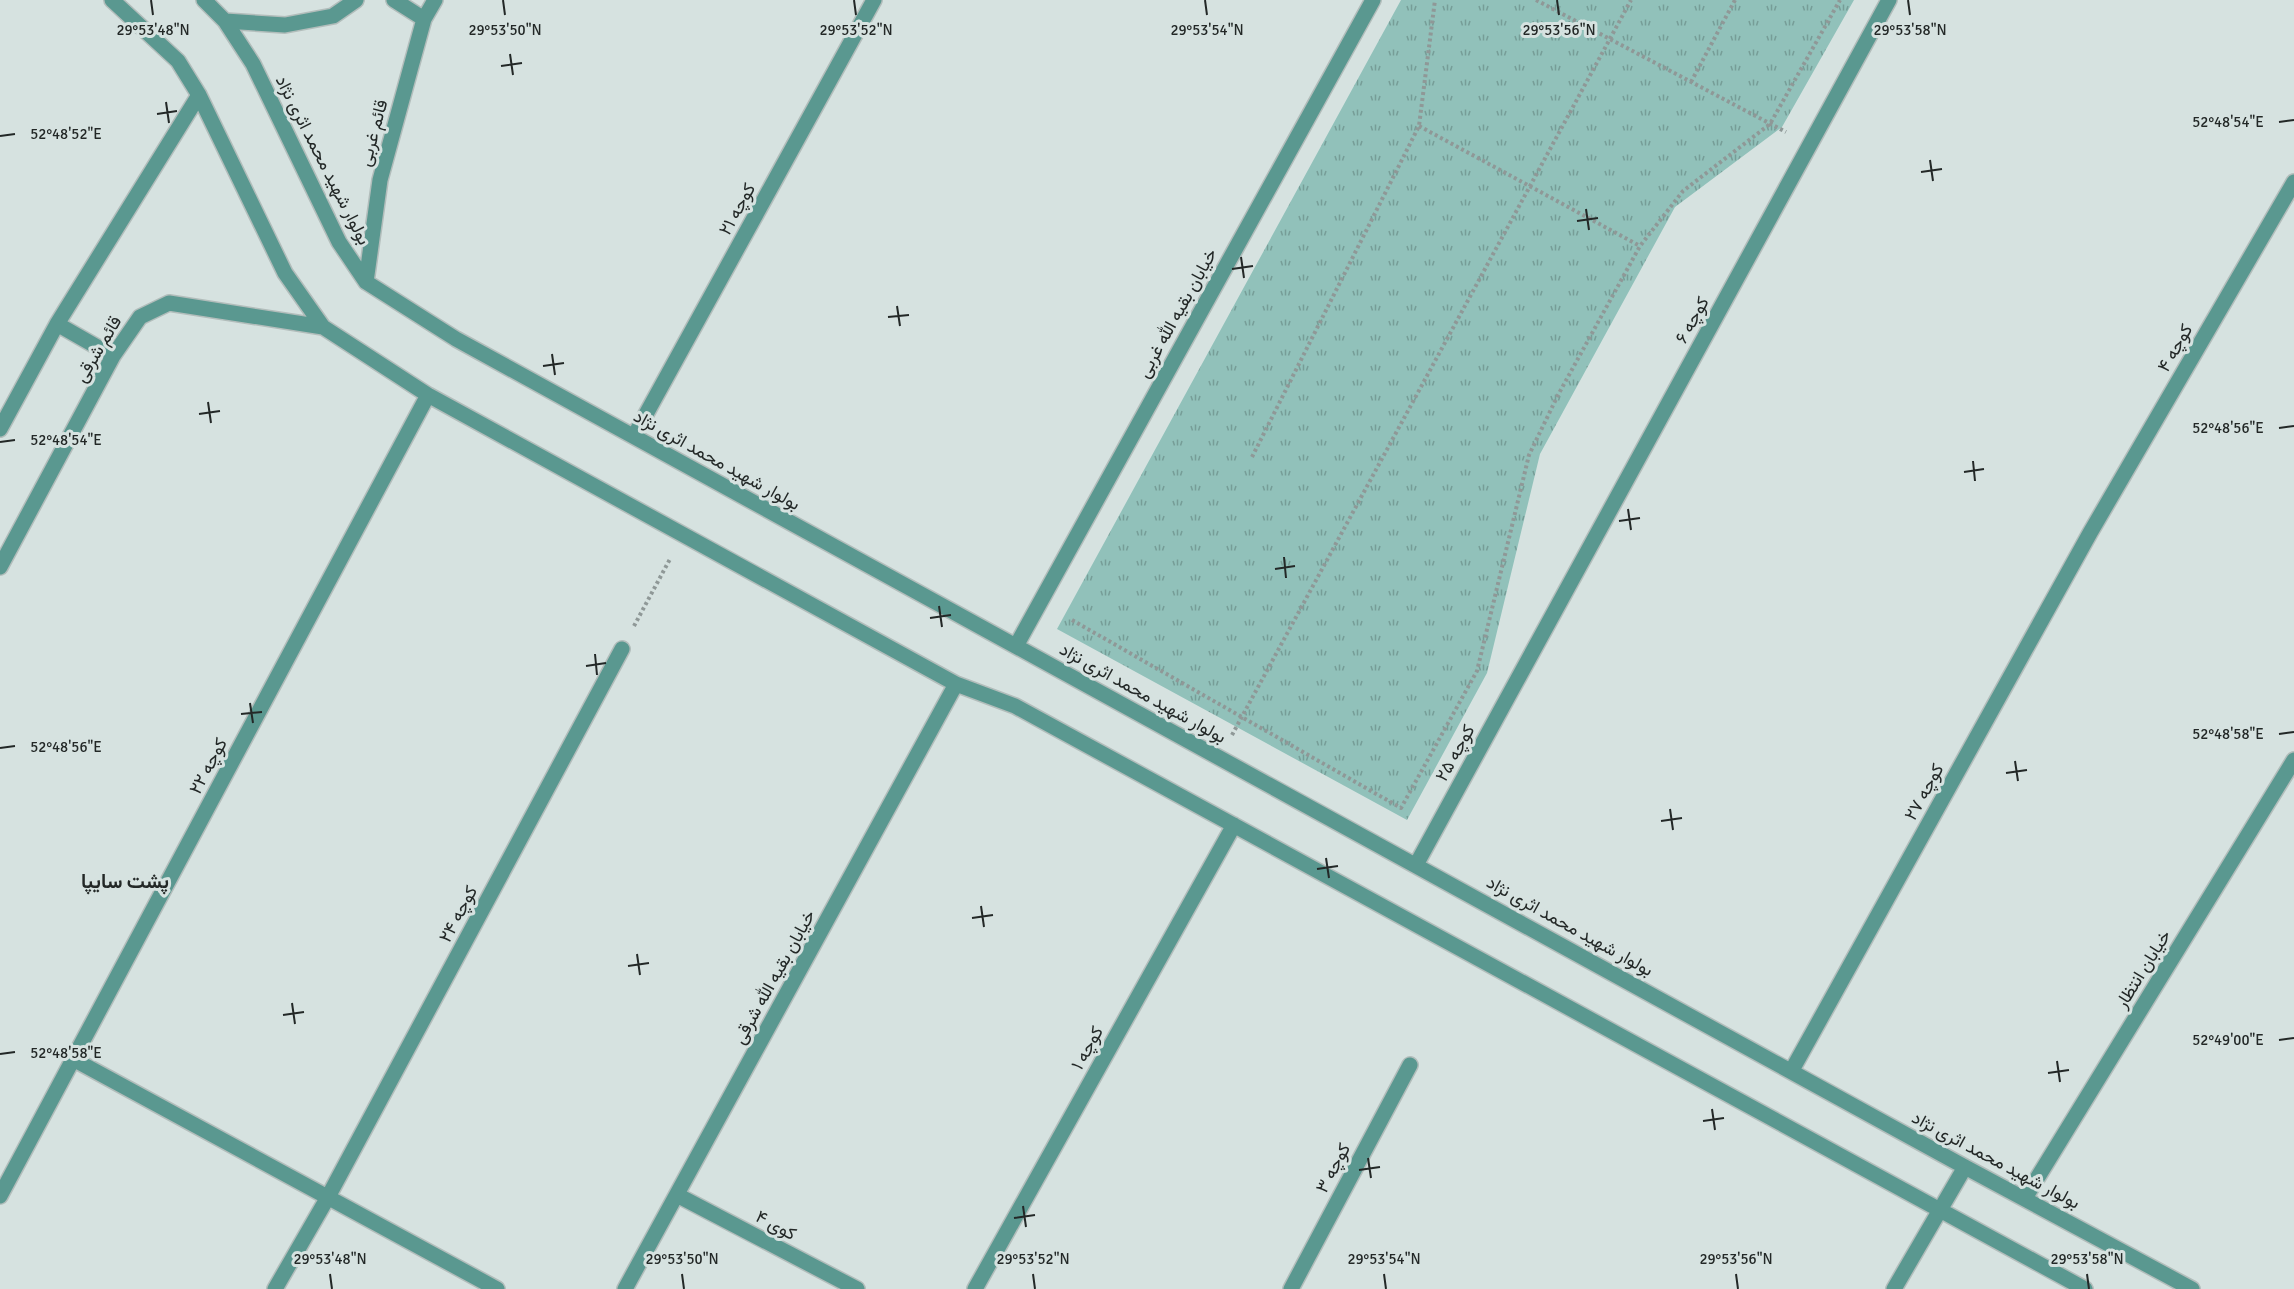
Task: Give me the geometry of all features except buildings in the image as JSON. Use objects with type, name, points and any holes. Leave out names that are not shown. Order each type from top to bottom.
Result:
[{"type":"street","points":[[112,0],[178,61],[199,95],[285,273],[323,327],[428,395],[956,684],[1015,706],[2085,1289]]},
{"type":"street","name":"بولوار شهید محمد اثری نژاد","points":[[204,0],[225,21],[253,64],[339,242],[366,282],[456,339],[1792,1070],[1965,1167],[2192,1289]]},
{"type":"street","points":[[225,21],[285,25],[333,16],[356,0]]},
{"type":"street","points":[[394,0],[424,19]]},
{"type":"street","name":"قائم غربی","points":[[366,282],[380,180],[424,19],[435,0]]},
{"type":"street","name":"کوچه ۲۱","points":[[634,436],[874,0]]},
{"type":"street","name":"خیابان بقیه الله غربی","points":[[1016,646],[1373,0]]},
{"type":"street","name":"کوچه ۶","points":[[1528,659],[1889,0]]},
{"type":"street","points":[[0,429],[57,324],[199,95]]},
{"type":"street","name":"کوچه ۴","points":[[2090,533],[2294,182]]},
{"type":"street","name":"قائم شرقی","points":[[0,567],[113,356],[140,317],[169,303],[323,327]]},
{"type":"street","points":[[57,324],[113,356]]},
{"type":"street","name":"کوچه ۲۲","points":[[0,1196],[428,395]]},
{"type":"street","name":"کوچه ۲۷","points":[[1792,1070],[2090,533]]},
{"type":"street","name":"کوچه ۲۴","points":[[328,1197],[622,649]]},
{"type":"street","name":"کوچه ۲۵","points":[[1416,865],[1528,659]]},
{"type":"street","name":"خیابان بقیه الله شرقی","points":[[625,1289],[956,684]]},
{"type":"street","name":"خیابان انتظار","points":[[2025,1198],[2294,760]]},
{"type":"street","name":"کوچه ۱","points":[[975,1289],[1234,825]]},
{"type":"street","points":[[73,1059],[497,1289]]},
{"type":"street","name":"کوچه ۳","points":[[1291,1289],[1410,1065]]},
{"type":"street","points":[[1894,1289],[1965,1167]]},
{"type":"street","name":"کوی ۴","points":[[677,1195],[857,1289]]},
{"type":"street","points":[[275,1289],[328,1197]]},
{"type":"path","points":[[1252,457],[1419,126],[1435,0]]},
{"type":"path","points":[[1536,0],[1810,145]]},
{"type":"path","points":[[1220,757],[1631,0]]},
{"type":"path","points":[[1691,82],[1735,0]]},
{"type":"path","points":[[1072,620],[1401,808],[1477,670],[1529,455],[1558,395],[1640,246],[1683,191],[1770,123],[1840,0]]},
{"type":"path","points":[[1419,126],[1640,246]]},
{"type":"path","points":[[622,649],[683,534]]},
{"type":"green space","points":[[1401,0],[1854,0],[1782,127],[1675,207],[1540,454],[1487,673],[1407,820],[1057,629]]},
{"type":"district","name":"پشت سایپا","points":[[125,881]]}]
